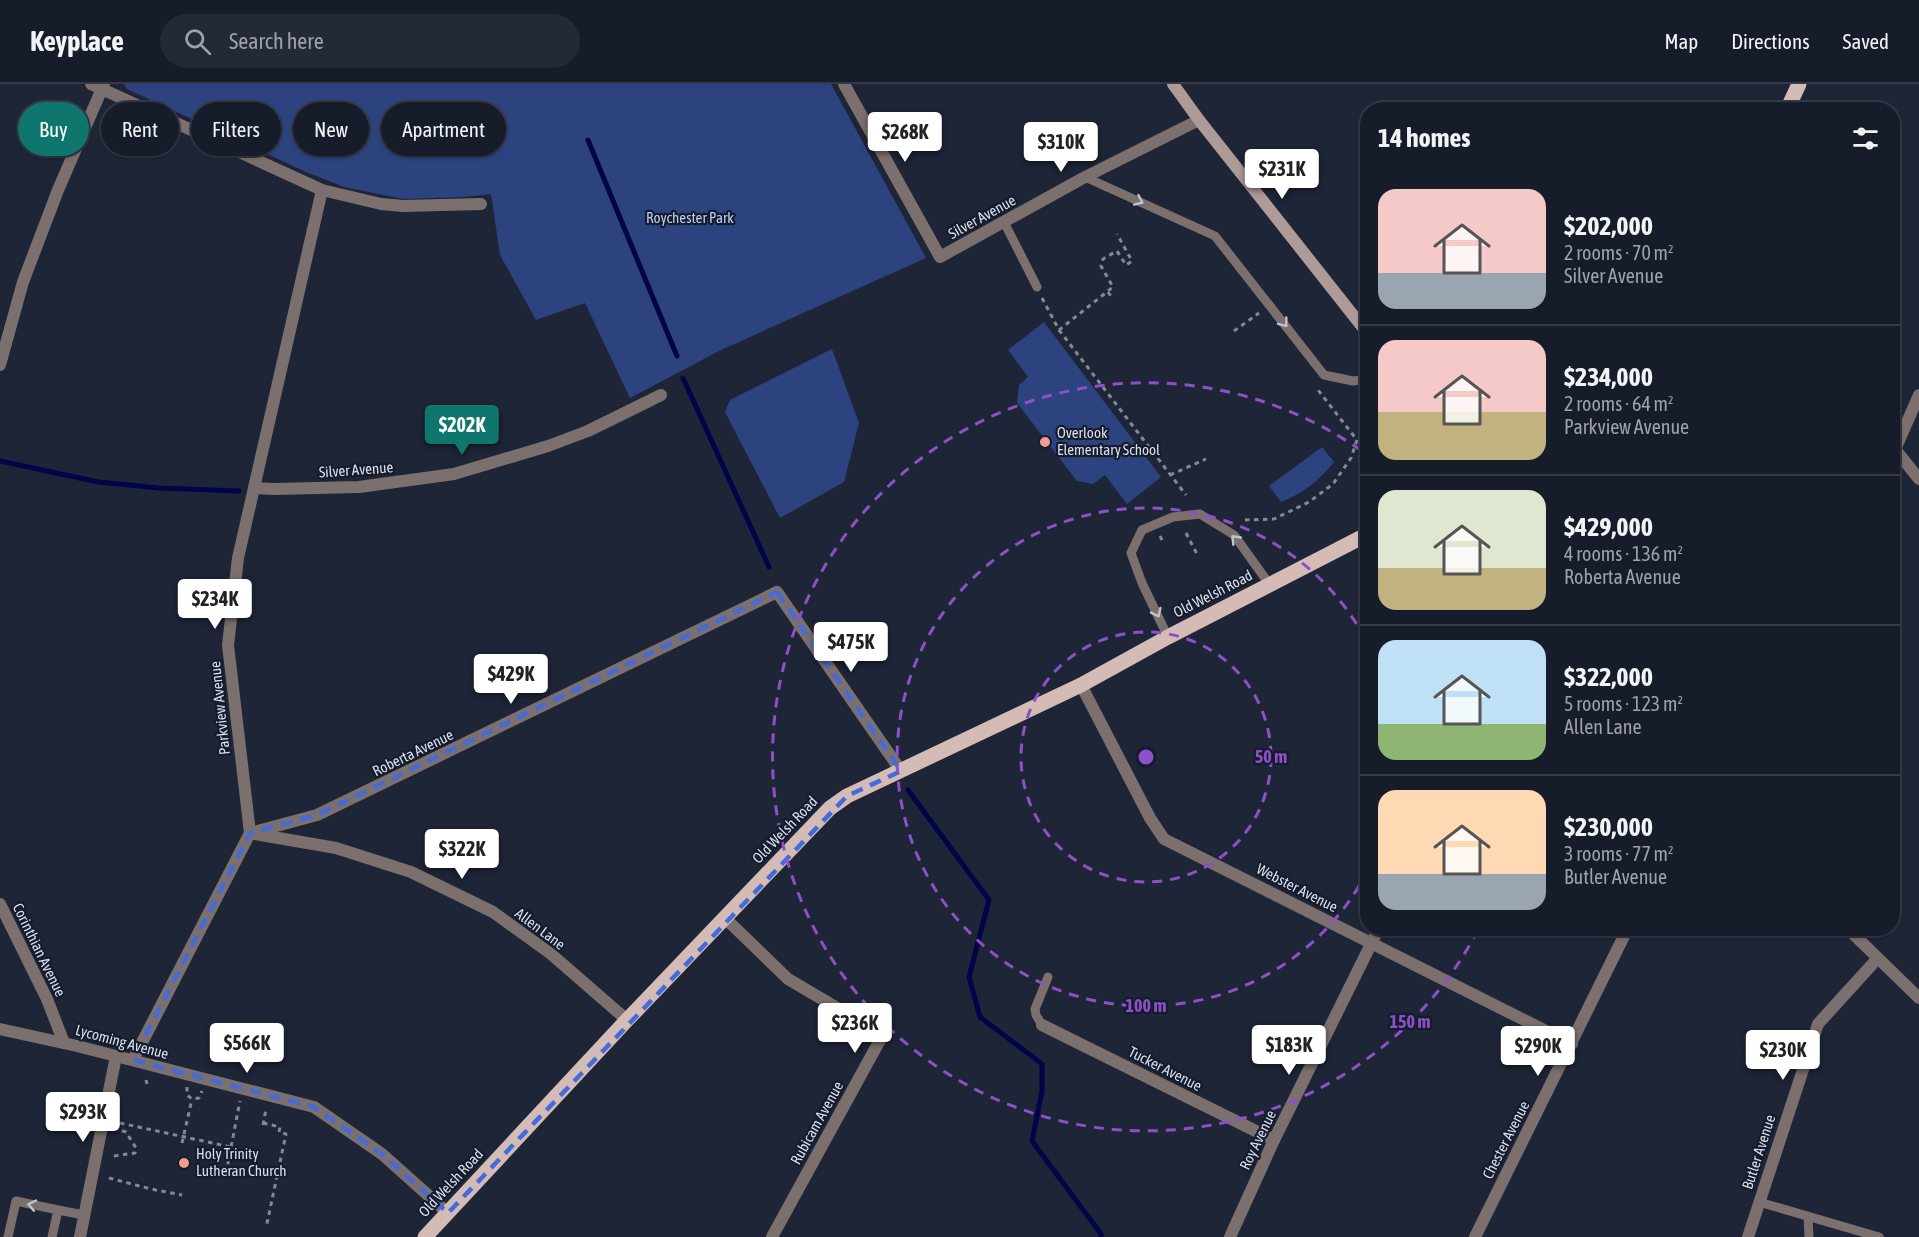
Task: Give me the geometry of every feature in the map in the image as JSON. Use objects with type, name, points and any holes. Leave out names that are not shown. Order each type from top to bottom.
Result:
[{"type":"main road","points":[[1173,84],[1360,324]]},
{"type":"main road","points":[[1791,102],[1799,84]]},
{"type":"main road","name":"Old Welsh Road","points":[[425,1237],[627,1020],[830,808],[847,796],[1082,685],[1168,637],[1360,538]]},
{"type":"street","name":"Silver Avenue","points":[[844,84],[940,257],[1085,177],[1199,120]]},
{"type":"street","points":[[0,365],[27,272],[99,86],[322,190],[381,204],[403,206],[482,204]]},
{"type":"street","name":"Parkview Avenue","points":[[250,833],[228,645],[238,558],[322,190]]},
{"type":"street","name":"Silver Avenue","points":[[254,488],[360,487],[454,474],[548,446],[588,431],[661,395]]},
{"type":"street","points":[[1900,438],[1919,395]]},
{"type":"street","points":[[1900,458],[1919,479]]},
{"type":"street","name":"Roberta Avenue","points":[[250,833],[317,815],[777,592],[900,771]]},
{"type":"street","name":"Webster Avenue","points":[[1082,685],[1150,818],[1164,839],[1572,1044]]},
{"type":"street","points":[[133,1060],[250,833]]},
{"type":"street","name":"Allen Lane","points":[[250,833],[336,848],[411,872],[492,912],[551,954],[627,1020]]},
{"type":"street","name":"Corinthian Avenue","points":[[0,904],[47,999],[64,1042]]},
{"type":"street","name":"Rubicam Avenue","points":[[726,919],[788,979],[878,1032],[880,1040],[772,1237]]},
{"type":"street","name":"Roy Avenue","points":[[1230,1237],[1274,1140],[1375,936]]},
{"type":"street","name":"Chester Avenue","points":[[1475,1237],[1624,936]]},
{"type":"street","points":[[1855,936],[1919,998]]},
{"type":"street","name":"Butler Avenue","points":[[1748,1237],[1818,1024],[1877,959]]},
{"type":"street","name":"Tucker Avenue","points":[[1042,1025],[1274,1140]]},
{"type":"street","name":"Lycoming Avenue","points":[[0,1029],[64,1042],[314,1107],[382,1154],[448,1213]]},
{"type":"street","points":[[80,1237],[116,1056]]},
{"type":"lane","points":[[1085,177],[1215,236],[1324,375],[1353,381],[1360,380]]},
{"type":"lane","points":[[1004,222],[1037,287]]},
{"type":"lane","points":[[1168,637],[1142,583],[1131,553],[1142,530],[1173,517],[1200,514],[1234,535],[1270,585]]},
{"type":"lane","points":[[1042,1025],[1035,1009],[1048,978]]},
{"type":"lane","points":[[8,1237],[16,1201],[84,1215]]},
{"type":"lane","points":[[1759,1202],[1879,1237]]},
{"type":"lane","points":[[52,1237],[58,1210]]},
{"type":"lane","points":[[1808,1216],[1809,1237]]},
{"type":"path","points":[[1059,330],[1113,287],[1101,266],[1103,259],[1117,251],[1126,265],[1132,261],[1117,234]]},
{"type":"path","points":[[1037,287],[1059,330],[1186,495]]},
{"type":"path","points":[[1108,292],[1113,298]]},
{"type":"path","points":[[1234,331],[1259,313]]},
{"type":"path","points":[[1245,520],[1274,519],[1310,502],[1333,484],[1351,458],[1357,440],[1318,390]]},
{"type":"path","points":[[1170,475],[1206,459]]},
{"type":"path","points":[[1186,533],[1197,554]]},
{"type":"path","points":[[1160,534],[1164,544]]},
{"type":"path","points":[[187,1086],[187,1095],[192,1099],[199,1098],[203,1089]]},
{"type":"path","points":[[182,1143],[192,1099]]},
{"type":"path","points":[[226,1173],[241,1099]]},
{"type":"path","points":[[266,1109],[263,1124],[280,1127],[279,1132],[286,1134],[266,1228]]},
{"type":"path","points":[[120,1123],[231,1147]]},
{"type":"path","points":[[114,1156],[135,1153],[136,1148],[126,1132],[119,1130]]},
{"type":"path","points":[[109,1178],[182,1195]]},
{"type":"highlighted area","points":[[777,592],[901,771],[847,796],[448,1213],[382,1154],[314,1107],[133,1060],[250,833],[317,815]]},
{"type":"green space","name":"Roychester Park","points":[[124,84],[831,84],[926,258],[721,350],[630,398],[585,303],[536,320],[500,255],[491,194],[403,199],[344,187],[271,156],[281,156],[281,102],[191,102],[191,119],[179,113],[179,102],[155,102],[127,89]]},
{"type":"green space","points":[[1044,322],[1161,477],[1127,504],[1105,475],[1093,484],[1077,481],[1017,403],[1019,385],[1028,377],[1008,350]]},
{"type":"green space","points":[[832,349],[859,423],[844,482],[780,518],[725,412],[730,400]]},
{"type":"green space","points":[[1322,447],[1334,462],[1310,486],[1281,502],[1269,486]]},
{"type":"waterway","points":[[588,140],[677,356]]},
{"type":"waterway","points":[[683,378],[769,567]]},
{"type":"waterway","points":[[0,461],[98,482],[159,488],[239,491]]},
{"type":"waterway","points":[[908,790],[989,900],[969,977],[980,1017],[1042,1064],[1042,1091],[1032,1141],[1101,1237]]},
{"type":"place","name":"Overlook Elementary School","points":[[1045,442]]},
{"type":"place","name":"Holy Trinity Lutheran Church","points":[[184,1163]]}]
